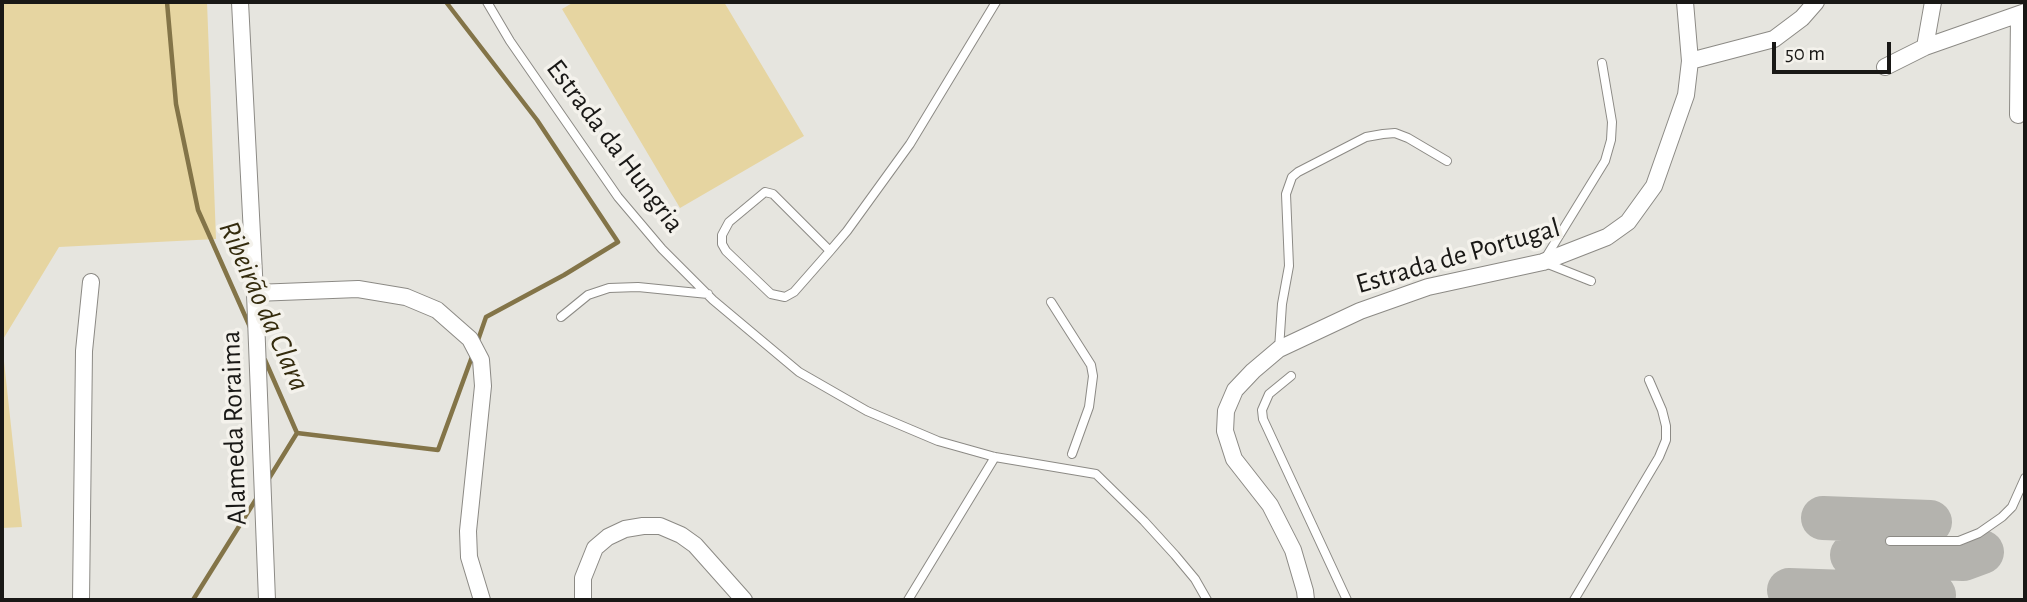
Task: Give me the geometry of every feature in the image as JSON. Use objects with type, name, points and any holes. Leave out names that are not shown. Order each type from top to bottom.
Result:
[{"type":"street","name":"Alameda Roraima","points":[[240,2],[256,293],[267,600]]},
{"type":"street","name":"Estrada de Portugal","points":[[1306,600],[1293,550],[1270,505],[1234,459],[1225,431],[1226,411],[1235,390],[1279,349],[1360,311],[1428,287],[1543,262],[1607,237],[1628,222],[1654,186],[1686,95],[1689,61],[1685,2]]},
{"type":"street","points":[[1689,61],[1774,39],[1794,25],[1816,2]]},
{"type":"street","points":[[1925,47],[1933,2]]},
{"type":"street","points":[[1885,66],[1925,47],[2022,13],[2018,115]]},
{"type":"street","points":[[81,600],[84,351],[91,282]]},
{"type":"street","points":[[256,293],[358,289],[405,297],[437,310],[470,339],[481,360],[483,386],[468,530],[470,557],[482,600]]},
{"type":"street","points":[[583,600],[583,578],[594,548],[625,529],[643,526],[660,526],[681,535],[695,545],[744,600]]},
{"type":"lane","name":"Estrada da Hungria","points":[[486,2],[618,197],[662,248],[708,294],[799,372],[867,411],[938,441],[995,457],[1096,474],[1175,555],[1195,579],[1207,600]]},
{"type":"lane","points":[[830,251],[773,194],[765,192],[729,222],[722,235],[722,244],[726,251],[771,294],[785,297],[794,292],[830,251],[910,144],[996,2]]},
{"type":"lane","points":[[1591,281],[1543,262],[1605,161],[1611,140],[1612,122],[1602,63]]},
{"type":"lane","points":[[1279,349],[1282,304],[1289,266],[1286,194],[1292,177],[1366,137],[1382,134],[1408,138],[1447,160]]},
{"type":"lane","points":[[561,317],[588,295],[609,288],[638,286],[708,294]]},
{"type":"lane","points":[[1051,302],[1091,365],[1093,376],[1091,399],[1073,454]]},
{"type":"lane","points":[[1291,376],[1269,394],[1262,410],[1263,419],[1347,600]]},
{"type":"lane","points":[[1574,600],[1659,457],[1666,440],[1662,410],[1649,380]]},
{"type":"lane","points":[[908,600],[995,457]]},
{"type":"lane","points":[[1890,541],[1959,541],[1979,533],[2003,517],[2012,507],[2025,478]]},
{"type":"shaded area","points":[[2,2],[207,2],[216,239],[59,247],[2,341]]},
{"type":"shaded area","points":[[574,2],[724,2],[804,136],[680,208],[562,9]]},
{"type":"shaded area","points":[[2,343],[22,527],[2,528]]},
{"type":"waterway","name":"Ribeirão da Clara","points":[[167,2],[176,104],[198,210],[250,327]]},
{"type":"waterway","points":[[446,2],[537,120],[618,242],[486,317],[477,343]]},
{"type":"waterway","points":[[297,433],[438,450],[473,354]]},
{"type":"waterway","name":"Ribeirão da Clara","points":[[265,360],[297,433],[268,480]]},
{"type":"waterway","name":"Ribeirão da Clara","points":[[193,600],[258,496]]},
{"type":"taxiway","points":[[1823,518],[1930,522]]},
{"type":"taxiway","points":[[1852,555],[1963,559],[1982,552]]},
{"type":"taxiway","points":[[1789,590],[1934,595]]}]
